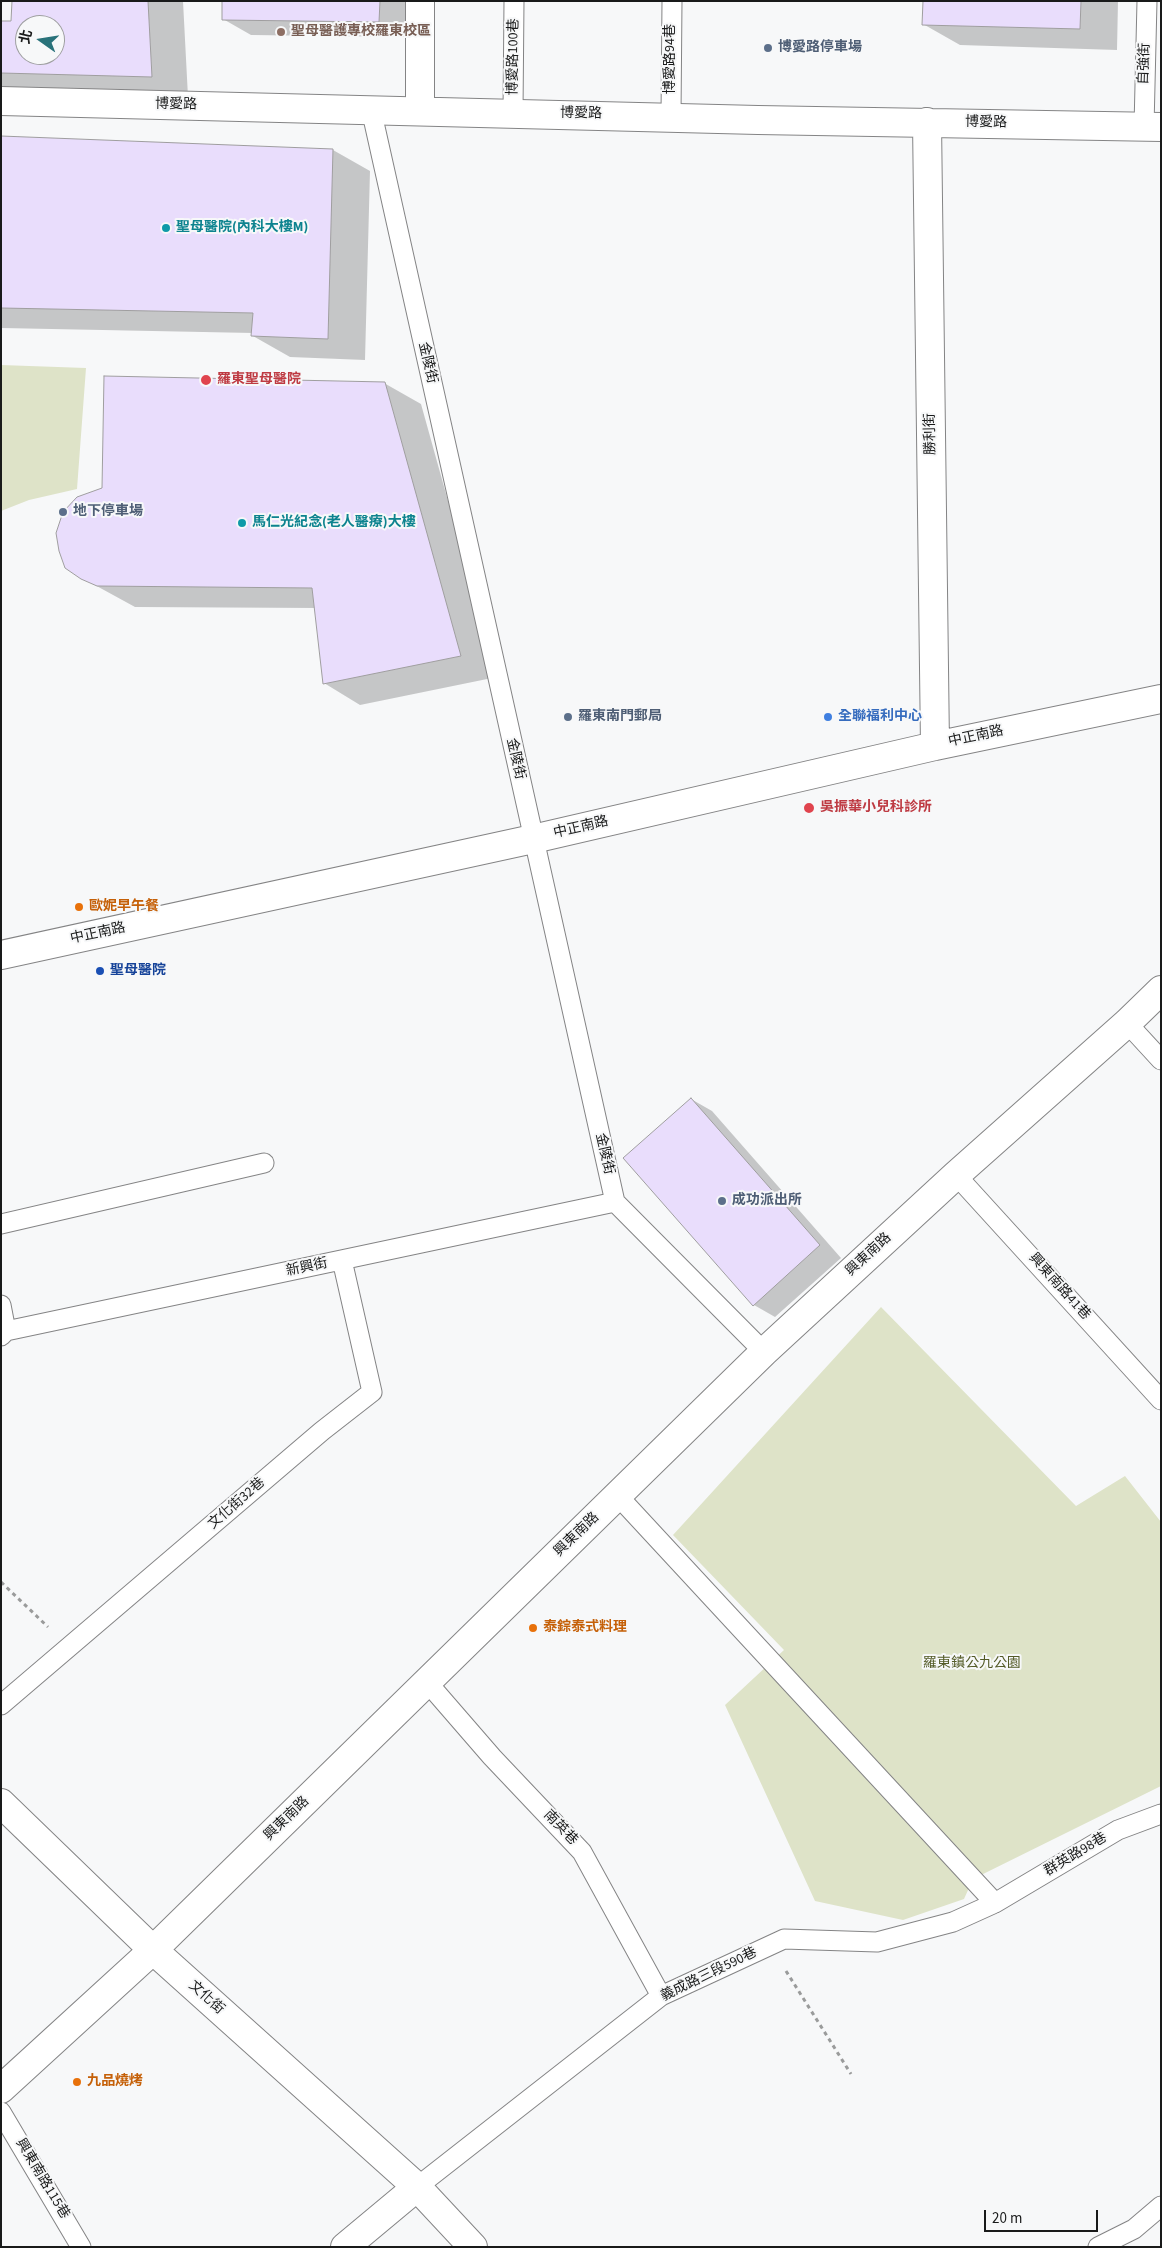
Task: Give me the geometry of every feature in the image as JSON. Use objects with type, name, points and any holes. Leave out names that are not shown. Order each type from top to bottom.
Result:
[{"type":"street","points":[[420,1],[420,110]]},
{"type":"street","name":"博愛路","points":[[1,101],[513,112],[758,120],[1152,127]]},
{"type":"street","name":"勝利街","points":[[927,122],[935,746]]},
{"type":"street","name":"中正南路","points":[[1,955],[533,839],[935,746],[1161,699]]},
{"type":"street","name":"興東南路","points":[[1,2089],[153,1950],[764,1352],[1161,990]]},
{"type":"street","name":"文化街","points":[[1,1803],[153,1950],[417,2187],[473,2247]]},
{"type":"street","points":[[345,2247],[417,2187]]},
{"type":"lane","name":"博愛路100巷","points":[[513,112],[514,1]]},
{"type":"lane","name":"博愛路94巷","points":[[671,116],[672,1]]},
{"type":"lane","name":"自強街","points":[[1147,1],[1152,127]]},
{"type":"lane","name":"金陵街","points":[[371,109],[615,1202]]},
{"type":"lane","points":[[1127,1023],[1161,1060]]},
{"type":"lane","points":[[1,1224],[264,1163]]},
{"type":"lane","name":"興東南路41巷","points":[[956,1175],[1161,1400]]},
{"type":"lane","name":"新興街","points":[[4,1334],[615,1202]]},
{"type":"lane","points":[[615,1202],[764,1352]]},
{"type":"lane","name":"文化街32巷","points":[[1,1705],[322,1431],[372,1392],[342,1260]]},
{"type":"lane","points":[[1,1305],[4,1334]]},
{"type":"lane","points":[[618,1496],[995,1903]]},
{"type":"lane","name":"南英巷","points":[[427,1682],[492,1757],[582,1852],[661,1996]]},
{"type":"lane","name":"群英路98巷","points":[[995,1903],[1118,1830],[1161,1814]]},
{"type":"lane","name":"義成路三段590巷","points":[[417,2187],[661,1996],[784,1939],[877,1942],[953,1922],[995,1903]]},
{"type":"lane","name":"興東南路115巷","points":[[1,2112],[82,2247]]},
{"type":"lane","points":[[1098,2247],[1134,2229],[1161,2206]]},
{"type":"path","points":[[1,1582],[70,1648]]},
{"type":"path","points":[[771,1946],[851,2074]]},
{"type":"green space","points":[[1,365],[86,368],[77,489],[29,500],[1,511]]},
{"type":"green space","name":"羅東鎮公九公園","points":[[881,1307],[1076,1506],[1125,1476],[1161,1522],[1161,1786],[973,1879],[964,1899],[903,1920],[815,1901],[725,1705],[784,1650],[673,1535]]},
{"type":"building","points":[[12,1],[148,1],[152,77],[1,73],[1,21],[11,21]]},
{"type":"building","points":[[222,1],[380,1],[379,22],[222,20]]},
{"type":"building","points":[[923,1],[1081,1],[1080,29],[922,25]]},
{"type":"building","name":"聖母醫院(內科大樓M)","points":[[1,136],[333,149],[328,339],[251,336],[253,313],[1,308]]},
{"type":"building","name":"馬仁光紀念(老人醫療)大樓","points":[[104,376],[385,382],[461,656],[323,684],[312,588],[97,586],[81,579],[65,568],[59,551],[56,533],[63,512],[77,497],[102,488]]},
{"type":"building","name":"成功派出所","points":[[691,1098],[820,1245],[753,1306],[623,1158]]},
{"type":"place","name":"聖母醫護專校羅東校區","points":[[281,32]]},
{"type":"place","name":"博愛路停車場","points":[[768,48]]},
{"type":"place","name":"聖母醫院(內科大樓M)","points":[[166,228]]},
{"type":"place","name":"羅東聖母醫院","points":[[206,380]]},
{"type":"place","name":"地下停車場","points":[[63,512]]},
{"type":"place","name":"馬仁光紀念(老人醫療)大樓","points":[[242,523]]},
{"type":"place","name":"羅東南門郵局","points":[[568,717]]},
{"type":"place","name":"全聯福利中心","points":[[828,717]]},
{"type":"place","name":"吳振華小兒科診所","points":[[809,808]]},
{"type":"place","name":"歐妮早午餐","points":[[79,907]]},
{"type":"place","name":"聖母醫院","points":[[100,971]]},
{"type":"place","name":"成功派出所","points":[[722,1201]]},
{"type":"place","name":"泰錝泰式料理","points":[[533,1628]]},
{"type":"place","name":"九品燒烤","points":[[77,2082]]}]
